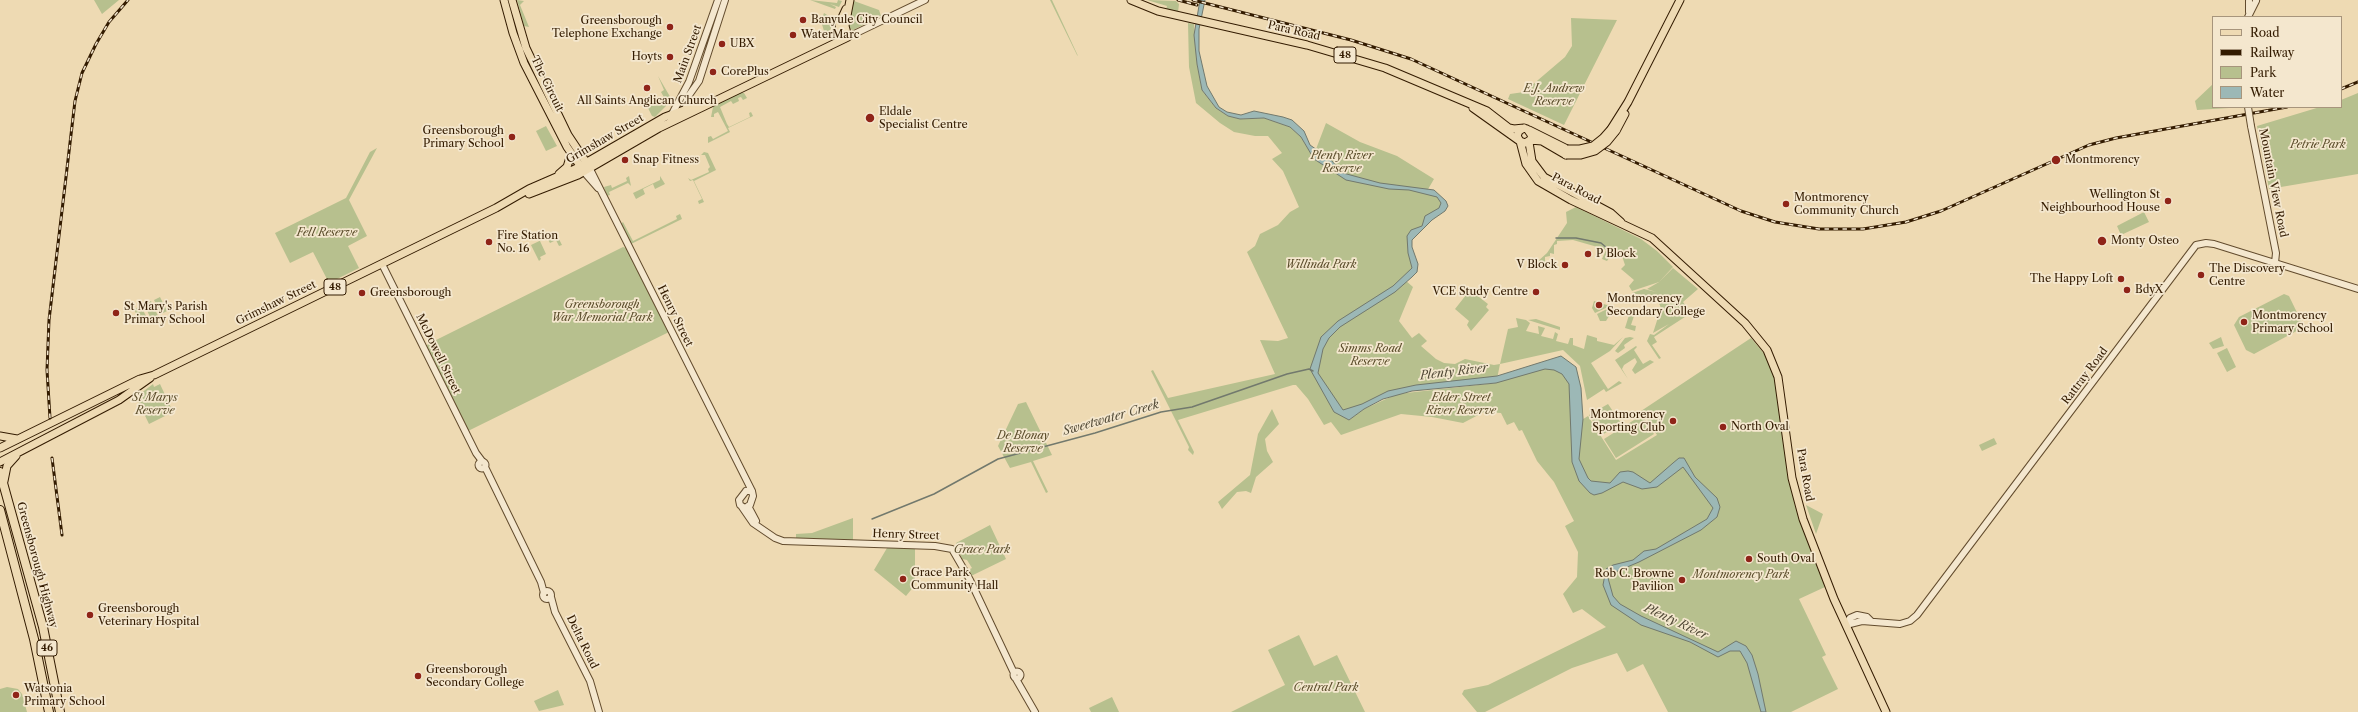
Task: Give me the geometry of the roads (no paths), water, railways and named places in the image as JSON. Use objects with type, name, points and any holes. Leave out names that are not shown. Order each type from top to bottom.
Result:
[{"type":"highway","name":"Greensborough Highway","points":[[0,472],[43,627],[60,712]]},
{"type":"highway","name":"Greensborough Highway","points":[[0,510],[34,639],[49,712]]},
{"type":"main road","name":"The Circuit","points":[[504,0],[515,39],[530,64],[585,168]]},
{"type":"main road","name":"The Circuit","points":[[512,0],[530,64],[571,154],[585,168]]},
{"type":"main road","name":"Para Road","points":[[1131,0],[1153,10],[1307,45],[1375,64],[1487,111],[1509,128],[1526,129],[1532,134],[1529,141],[1532,161],[1544,177],[1611,213],[1623,223]]},
{"type":"main road","points":[[1567,152],[1593,146],[1614,130],[1680,0]]},
{"type":"main road","points":[[844,38],[850,3]]},
{"type":"main road","name":"Grimshaw Street","points":[[516,198],[585,168],[652,128],[672,114],[702,109],[707,104],[844,38]]},
{"type":"main road","name":"Grimshaw Street","points":[[652,128],[698,105],[707,104]]},
{"type":"main road","name":"Para Road","points":[[1470,105],[1519,141],[1529,171],[1541,183],[1596,213],[1623,223],[1652,238],[1745,323],[1770,354],[1778,378],[1797,501],[1814,549],[1886,712]]},
{"type":"main road","points":[[1519,141],[1518,133],[1526,129]]},
{"type":"main road","name":"48","points":[[1526,129],[1567,152]]},
{"type":"main road","name":"48","points":[[1519,141],[1540,140],[1567,152]]},
{"type":"main road","points":[[554,178],[567,167],[571,154]]},
{"type":"main road","name":"Grimshaw Street","points":[[0,448],[140,379],[154,375],[382,264],[554,178],[585,168]]},
{"type":"main road","name":"Grimshaw Street","points":[[0,462],[130,394],[154,375]]},
{"type":"main road","points":[[110,395],[110,405]]},
{"type":"main road","points":[[0,436],[6,439],[18,439]]},
{"type":"main road","points":[[5,488],[4,472],[7,466],[22,450]]},
{"type":"street","name":"Main Street","points":[[672,114],[691,77],[715,7],[719,0]]},
{"type":"street","name":"Main Street","points":[[686,112],[686,100],[699,78],[725,0]]},
{"type":"street","name":"Grimshaw Street","points":[[844,38],[925,0]]},
{"type":"street","points":[[2248,16],[2251,0]]},
{"type":"street","points":[[691,77],[693,83],[699,78],[697,60]]},
{"type":"street","points":[[691,92],[692,99],[698,105]]},
{"type":"street","name":"Mountain View Road","points":[[2248,108],[2276,253],[2275,263]]},
{"type":"street","name":"Henry Street","points":[[585,168],[597,181],[598,188],[743,475],[749,491]]},
{"type":"street","name":"Rattray Road","points":[[1846,624],[1850,618],[1857,615],[1867,617],[1871,621],[1891,625],[1900,624],[1917,615],[2196,245],[2206,243],[2214,244],[2358,289]]},
{"type":"street","name":"McDowell Street","points":[[382,264],[547,595]]},
{"type":"street","points":[[749,491],[753,496],[745,506],[739,500],[749,491]]},
{"type":"street","name":"Henry Street","points":[[745,506],[759,526],[775,538],[783,541],[950,548],[956,553],[1035,712]]},
{"type":"street","name":"Delta Road","points":[[547,595],[590,681],[598,704],[599,712]]},
{"type":"water","points":[[1200,0],[1205,0],[1199,29],[1199,51],[1207,86],[1219,107],[1227,112],[1241,115],[1254,111],[1292,120],[1304,131],[1310,145],[1330,159],[1343,173],[1380,183],[1434,190],[1446,201],[1448,206],[1445,211],[1432,220],[1412,240],[1412,247],[1418,264],[1417,272],[1395,292],[1340,327],[1329,338],[1323,349],[1318,373],[1343,410],[1362,404],[1388,391],[1416,385],[1497,376],[1561,356],[1576,367],[1581,388],[1583,419],[1579,459],[1591,481],[1610,483],[1620,472],[1628,471],[1633,472],[1650,483],[1679,458],[1684,458],[1695,477],[1717,498],[1720,507],[1717,517],[1701,530],[1639,562],[1613,573],[1608,578],[1613,596],[1620,604],[1641,616],[1718,652],[1736,641],[1746,646],[1752,655],[1758,674],[1766,712],[1761,712],[1747,663],[1740,651],[1730,651],[1718,657],[1690,642],[1641,625],[1611,605],[1603,585],[1606,569],[1613,565],[1633,560],[1644,551],[1656,549],[1707,519],[1713,508],[1683,467],[1657,487],[1642,489],[1623,482],[1602,493],[1594,495],[1590,493],[1579,481],[1572,462],[1569,384],[1562,374],[1554,370],[1545,369],[1496,383],[1412,391],[1383,399],[1364,409],[1349,420],[1334,412],[1310,369],[1321,337],[1338,321],[1393,286],[1412,268],[1408,253],[1407,236],[1411,230],[1422,226],[1425,216],[1439,208],[1441,203],[1437,197],[1409,190],[1389,189],[1346,180],[1314,159],[1301,137],[1290,127],[1264,118],[1240,119],[1228,116],[1216,108],[1202,90],[1197,64],[1194,35]]},
{"type":"waterway","points":[[1556,238],[1576,238],[1601,243],[1607,248],[1609,254]]},
{"type":"waterway","name":"Sweetwater Creek","points":[[872,519],[934,494],[998,459],[1095,433],[1161,412],[1192,407],[1287,374],[1309,369],[1313,371]]},
{"type":"railway","points":[[50,418],[47,370],[49,320],[75,101],[82,73],[96,44],[109,22],[128,0]]},
{"type":"railway","points":[[1178,0],[1197,5]]},
{"type":"railway","points":[[1193,0],[1351,40],[1411,59],[1741,211],[1775,222],[1819,229],[1863,229],[1906,222],[1941,211],[2089,145],[2116,138],[2281,108]]},
{"type":"railway","points":[[2342,89],[2358,82]]},
{"type":"railway","points":[[52,458],[62,535]]},
{"type":"place","name":"Banyule City Council","points":[[803,20]]},
{"type":"place","name":"Greensborough Telephone Exchange","points":[[670,27]]},
{"type":"place","name":"WaterMarc","points":[[793,35]]},
{"type":"place","name":"UBX","points":[[722,44]]},
{"type":"place","name":"Hoyts","points":[[670,57]]},
{"type":"place","name":"CorePlus","points":[[713,72]]},
{"type":"place","name":"All Saints Anglican Church","points":[[647,88]]},
{"type":"place","name":"Eldale Specialist Centre","points":[[870,118]]},
{"type":"place","name":"Greensborough Primary School","points":[[512,137]]},
{"type":"place","name":"Snap Fitness","points":[[625,160]]},
{"type":"place","name":"Montmorency","points":[[2056,160]]},
{"type":"place","name":"Wellington St Neighbourhood House","points":[[2168,201]]},
{"type":"place","name":"Montmorency Community Church","points":[[1786,204]]},
{"type":"place","name":"Monty Osteo","points":[[2102,241]]},
{"type":"place","name":"Fire Station No. 16","points":[[489,242]]},
{"type":"place","name":"P Block","points":[[1588,254]]},
{"type":"place","name":"V Block","points":[[1565,265]]},
{"type":"place","name":"The Discovery Centre","points":[[2201,275]]},
{"type":"place","name":"The Happy Loft","points":[[2121,279]]},
{"type":"place","name":"BdyX","points":[[2127,290]]},
{"type":"place","name":"VCE Study Centre","points":[[1536,292]]},
{"type":"place","name":"Greensborough","points":[[362,293]]},
{"type":"place","name":"Montmorency Secondary College","points":[[1599,305]]},
{"type":"place","name":"St Mary's Parish Primary School","points":[[116,313]]},
{"type":"place","name":"Montmorency Primary School","points":[[2244,322]]},
{"type":"place","name":"Montmorency Sporting Club","points":[[1673,421]]},
{"type":"place","name":"North Oval","points":[[1723,427]]},
{"type":"place","name":"South Oval","points":[[1749,559]]},
{"type":"place","name":"Grace Park Community Hall","points":[[903,579]]},
{"type":"place","name":"Rob C. Browne Pavilion","points":[[1682,580]]},
{"type":"place","name":"Greensborough Veterinary Hospital","points":[[90,615]]},
{"type":"place","name":"Greensborough Secondary College","points":[[418,676]]},
{"type":"place","name":"Watsonia Primary School","points":[[16,695]]},
{"type":"park label","name":"E.J. Andrew Reserve","points":[[1554,95]]},
{"type":"park label","name":"Petrie Park","points":[[2318,145]]},
{"type":"park label","name":"Plenty River Reserve","points":[[1342,162]]},
{"type":"park label","name":"Fell Reserve","points":[[327,233]]},
{"type":"park label","name":"Willinda Park","points":[[1321,265]]},
{"type":"park label","name":"Greensborough War Memorial Park","points":[[602,311]]},
{"type":"park label","name":"Simms Road Reserve","points":[[1370,355]]},
{"type":"park label","name":"St Marys Reserve","points":[[155,404]]},
{"type":"park label","name":"Elder Street River Reserve","points":[[1461,404]]},
{"type":"park label","name":"De Blonay Reserve","points":[[1023,442]]},
{"type":"park label","name":"Grace Park","points":[[982,550]]},
{"type":"park label","name":"Montmorency Park","points":[[1741,575]]},
{"type":"park label","name":"Central Park","points":[[1326,688]]},
{"type":"water label","name":"Plenty River","points":[[1454,372]]},
{"type":"water label","name":"Plenty River","points":[[1676,622]]}]
